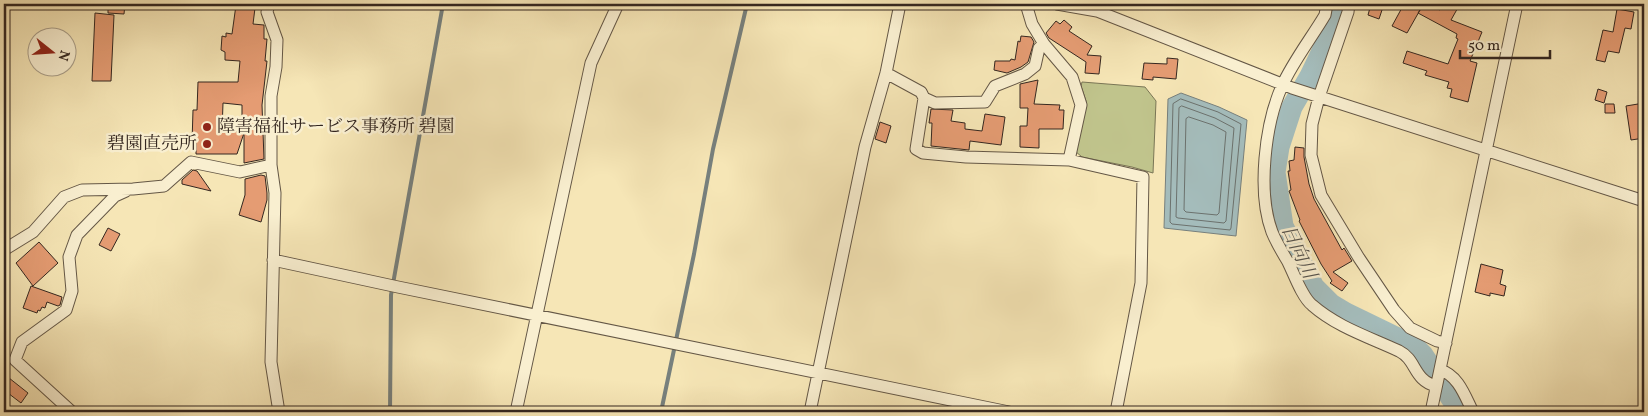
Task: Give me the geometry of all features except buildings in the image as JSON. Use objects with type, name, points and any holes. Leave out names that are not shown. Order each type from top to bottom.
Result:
[{"type":"street","points":[[269,4],[267,12],[277,40],[276,67],[271,96],[272,165],[275,193],[271,362],[279,412]]},
{"type":"street","points":[[516,412],[591,63],[618,4]]},
{"type":"street","points":[[810,412],[865,147],[886,73],[900,4]]},
{"type":"street","points":[[1026,4],[1032,24],[1044,44],[1072,77],[1081,105],[1070,160]]},
{"type":"street","points":[[1057,4],[1097,11],[1287,86],[1644,201]]},
{"type":"street","points":[[1327,4],[1325,15],[1273,109],[1264,172],[1266,211],[1272,232],[1309,303],[1332,321],[1402,353],[1412,364],[1419,376],[1427,384],[1436,388]]},
{"type":"street","points":[[1349,4],[1348,12],[1316,96],[1312,124],[1311,155],[1321,195],[1359,258],[1394,310],[1410,328],[1437,341],[1446,343]]},
{"type":"street","points":[[1431,412],[1516,4]]},
{"type":"street","points":[[924,98],[935,103],[985,102],[996,86],[1025,74],[1035,66],[1040,48],[1044,44]]},
{"type":"street","points":[[886,73],[921,92],[924,98],[916,148],[923,153],[966,157],[1070,160],[1143,177],[1141,284],[1116,412]]},
{"type":"street","points":[[4,248],[33,232],[64,197],[82,190],[164,186],[191,162],[240,172],[272,165]]},
{"type":"street","points":[[72,412],[16,360],[22,342],[66,310],[72,291],[69,257],[77,235],[115,196],[130,189]]},
{"type":"street","points":[[273,260],[536,316],[1009,412]]},
{"type":"street","points":[[1440,370],[1445,371],[1457,381],[1472,410]]},
{"type":"green space","points":[[1082,82],[1145,87],[1156,101],[1153,173],[1082,157],[1075,151],[1086,101],[1081,86]]},
{"type":"water","points":[[1181,93],[1247,120],[1236,236],[1164,228],[1168,99]]},
{"type":"waterway","points":[[390,412],[391,295],[443,4]]},
{"type":"waterway","points":[[661,412],[694,254],[713,149],[747,4]]},
{"type":"waterway","name":"日向川","points":[[1341,4],[1335,24],[1310,76],[1292,107],[1279,147],[1275,172],[1283,226],[1314,287],[1331,304],[1346,313],[1414,346],[1423,355],[1460,412]]},
{"type":"place","name":"障害福祉サービス事務所 碧園","points":[[207,127]]},
{"type":"place","name":"碧園直売所","points":[[207,144]]}]
